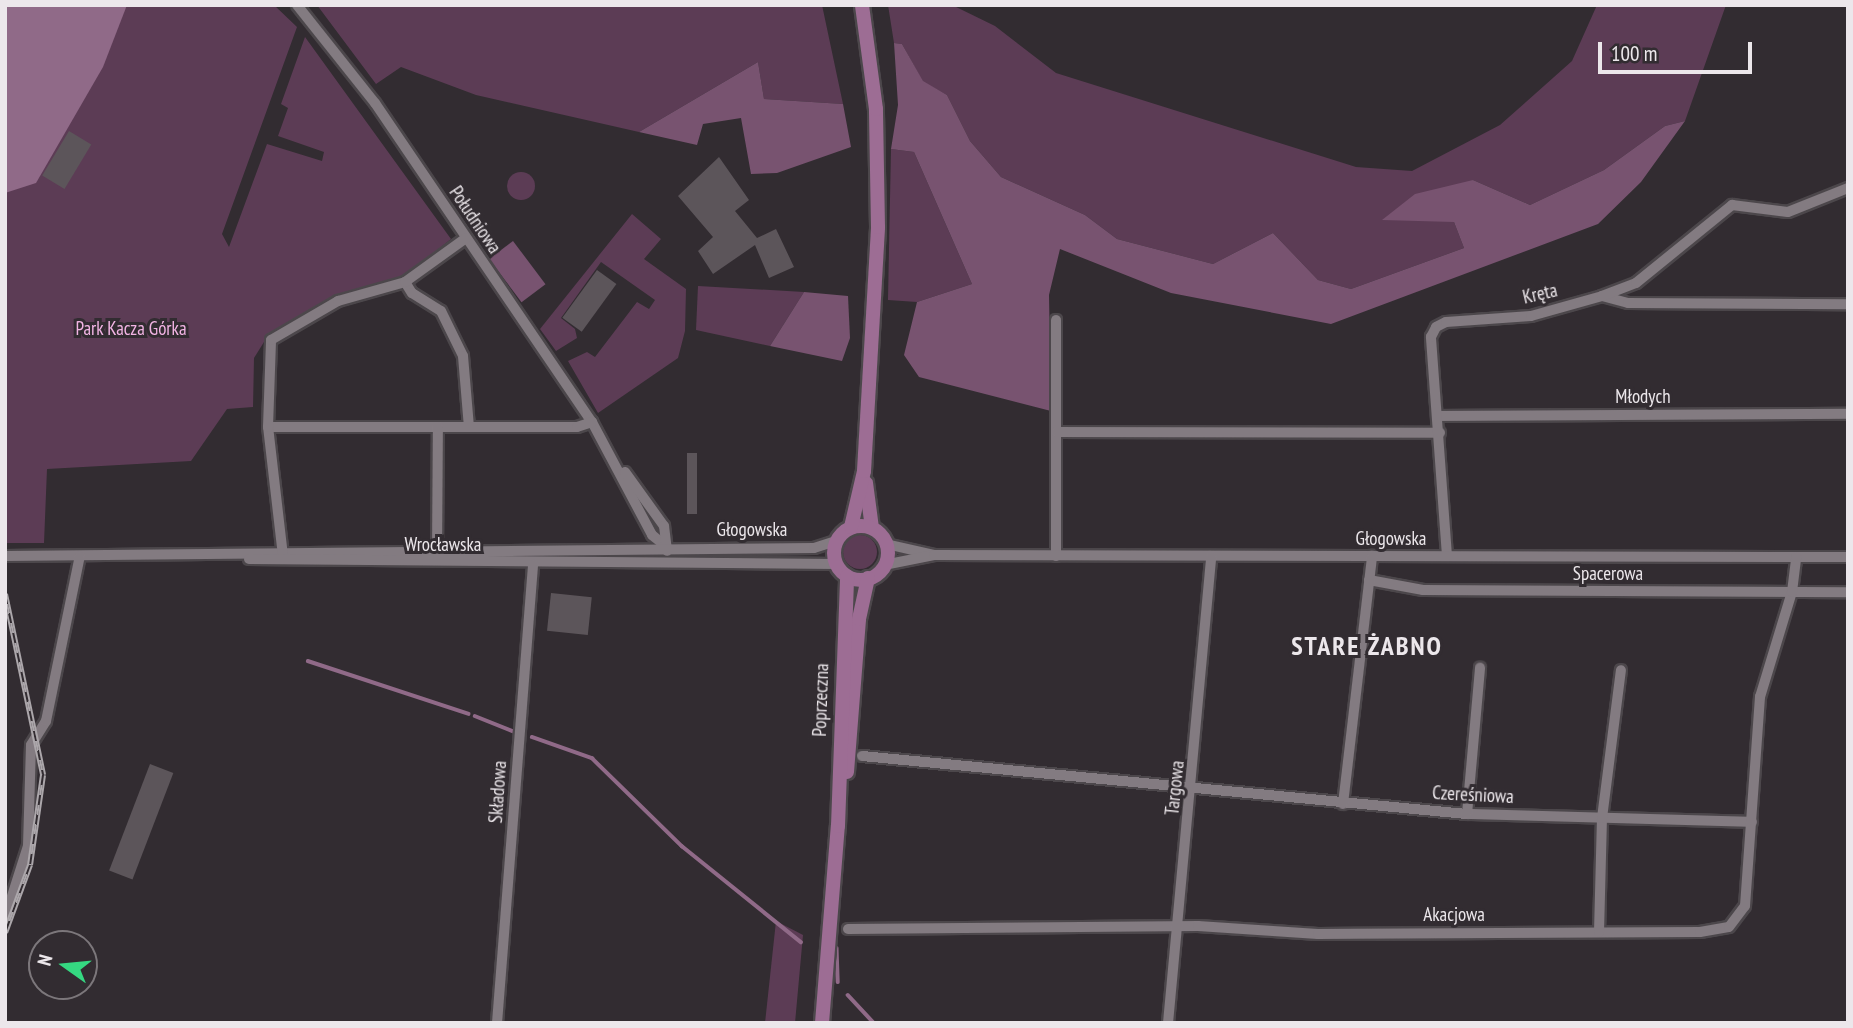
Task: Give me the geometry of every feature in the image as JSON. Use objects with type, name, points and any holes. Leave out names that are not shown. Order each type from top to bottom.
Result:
[{"type":"main road","points":[[862,5],[877,155],[864,471],[872,528],[886,544],[884,565],[868,578],[847,576],[836,564],[836,541],[851,527],[864,471]]},
{"type":"main road","points":[[851,527],[872,528]]},
{"type":"main road","name":"Poprzeczna","points":[[838,826],[847,576]]},
{"type":"main road","name":"Poprzeczna","points":[[822,1023],[838,826],[868,578]]},
{"type":"street","name":"Południowa","points":[[297,5],[353,71],[592,422],[616,462],[650,531],[667,547]]},
{"type":"street","name":"Kręta","points":[[1447,556],[1439,416],[1431,337],[1436,327],[1446,322],[1531,317],[1602,296],[1636,283],[1732,205],[1788,212],[1848,188]]},
{"type":"street","points":[[283,557],[268,427],[271,340],[338,300],[405,282],[466,238]]},
{"type":"street","points":[[405,282],[412,293],[441,311],[463,356],[469,427]]},
{"type":"street","points":[[1602,296],[1628,303],[1848,304]]},
{"type":"street","points":[[1056,320],[1056,556]]},
{"type":"street","name":"Młodych","points":[[1439,416],[1848,414]]},
{"type":"street","points":[[268,427],[469,427],[592,422]]},
{"type":"street","points":[[437,556],[438,427]]},
{"type":"street","points":[[1057,432],[1440,433]]},
{"type":"street","name":"Południowa","points":[[616,462],[664,526],[667,560]]},
{"type":"street","points":[[638,548],[650,531]]},
{"type":"street","name":"Głogowska","points":[[667,547],[814,548],[836,541]]},
{"type":"street","name":"Głogowska","points":[[886,544],[933,555]]},
{"type":"street","name":"Wrocławska","points":[[5,556],[437,556],[521,549],[667,547]]},
{"type":"street","points":[[521,549],[533,564],[560,548]]},
{"type":"street","name":"Głogowska","points":[[884,565],[933,555],[1848,557]]},
{"type":"street","points":[[5,918],[27,846],[31,745],[46,720],[80,556]]},
{"type":"street","name":"Wrocławska","points":[[437,556],[533,564],[667,560]]},
{"type":"street","name":"Targowa","points":[[1168,1023],[1193,788],[1211,556]]},
{"type":"street","points":[[1343,804],[1372,556]]},
{"type":"street","points":[[1752,822],[1760,697],[1792,592],[1796,557]]},
{"type":"street","name":"Głogowska","points":[[667,560],[836,564]]},
{"type":"street","name":"Składowa","points":[[497,1023],[533,564]]},
{"type":"street","name":"Spacerowa","points":[[1370,580],[1423,590],[1848,592]]},
{"type":"street","points":[[1467,814],[1480,668]]},
{"type":"street","points":[[1599,932],[1602,818],[1621,670]]},
{"type":"street","name":"Czereśniowa","points":[[862,755],[1467,814],[1752,822]]},
{"type":"street","name":"Akacjowa","points":[[848,929],[1178,927],[1318,933],[1599,932],[1729,927],[1745,906],[1752,822]]},
{"type":"green space","name":"Park Kacza Górka","points":[[5,5],[274,5],[297,27],[222,234],[229,247],[267,144],[322,161],[324,152],[278,136],[288,108],[281,104],[305,37],[451,239],[394,285],[338,296],[269,334],[254,358],[253,407],[227,409],[191,461],[47,469],[44,543],[5,543]]},
{"type":"green space","points":[[317,5],[822,5],[843,104],[764,99],[758,62],[639,132],[476,95],[401,67],[376,84]]},
{"type":"green space","points":[[888,5],[952,5],[995,26],[1056,73],[1356,167],[1412,171],[1500,125],[1572,61],[1597,5],[1726,5],[1685,121],[1665,126],[1604,170],[1530,205],[1473,180],[1454,222],[1464,248],[1351,289],[1318,280],[1273,233],[1213,264],[1117,239],[1085,215],[1001,177],[970,141],[947,95],[923,82],[902,44],[894,43]]},
{"type":"green space","points":[[891,149],[914,152],[972,284],[917,302],[888,300]]},
{"type":"green space","points":[[521,172],[531,176],[535,186],[531,196],[521,200],[511,196],[507,186],[511,176]]},
{"type":"green space","points":[[632,214],[661,239],[644,259],[686,289],[685,331],[678,358],[598,413],[568,361],[587,352],[595,357],[637,302],[649,309],[655,300],[601,262],[561,318],[575,329],[577,338],[556,351],[540,329]]},
{"type":"green space","points":[[698,286],[804,292],[770,346],[696,330]]},
{"type":"green space","points":[[860,535],[872,540],[877,552],[872,564],[860,569],[848,564],[843,552],[848,540]]},
{"type":"green space","points":[[776,921],[803,935],[795,1023],[765,1023]]},
{"type":"shaded area","points":[[5,5],[127,5],[103,67],[36,183],[5,193]]},
{"type":"shaded area","points":[[894,43],[902,44],[923,81],[947,95],[970,141],[1001,177],[1085,215],[1117,239],[1213,264],[1273,233],[1318,280],[1351,289],[1464,248],[1454,222],[1382,220],[1415,194],[1473,180],[1530,205],[1604,170],[1665,126],[1685,121],[1641,182],[1598,224],[1331,324],[1171,293],[1060,249],[1049,295],[1051,411],[919,377],[904,355],[917,302],[972,284],[914,152],[891,149],[898,105]]},
{"type":"shaded area","points":[[758,62],[764,99],[843,104],[851,147],[777,173],[751,174],[741,118],[703,124],[697,145],[639,132]]},
{"type":"shaded area","points":[[513,241],[545,284],[522,302],[489,259]]},
{"type":"shaded area","points":[[804,292],[848,296],[850,338],[842,361],[770,346]]},
{"type":"building","points":[[69,131],[91,144],[65,189],[42,176]]},
{"type":"building","points":[[719,157],[749,200],[735,211],[757,238],[776,229],[794,267],[769,278],[755,245],[713,274],[698,251],[713,237],[678,196]]},
{"type":"building","points":[[597,270],[616,284],[582,332],[562,318]]},
{"type":"building","points":[[687,453],[697,453],[697,514],[687,514]]},
{"type":"building","points":[[551,593],[592,597],[588,635],[547,631]]},
{"type":"building","points":[[150,764],[173,773],[132,879],[109,870]]},
{"type":"waterway","points":[[308,661],[469,714]]},
{"type":"waterway","points":[[475,716],[515,732]]},
{"type":"waterway","points":[[532,737],[592,758],[682,846],[801,942]]},
{"type":"waterway","points":[[837,948],[838,982]]},
{"type":"waterway","points":[[848,995],[874,1023]]},
{"type":"railway","points":[[5,594],[43,775],[30,865],[5,933]]},
{"type":"district","name":"STARE ŻABNO","points":[[1367,646]]}]
